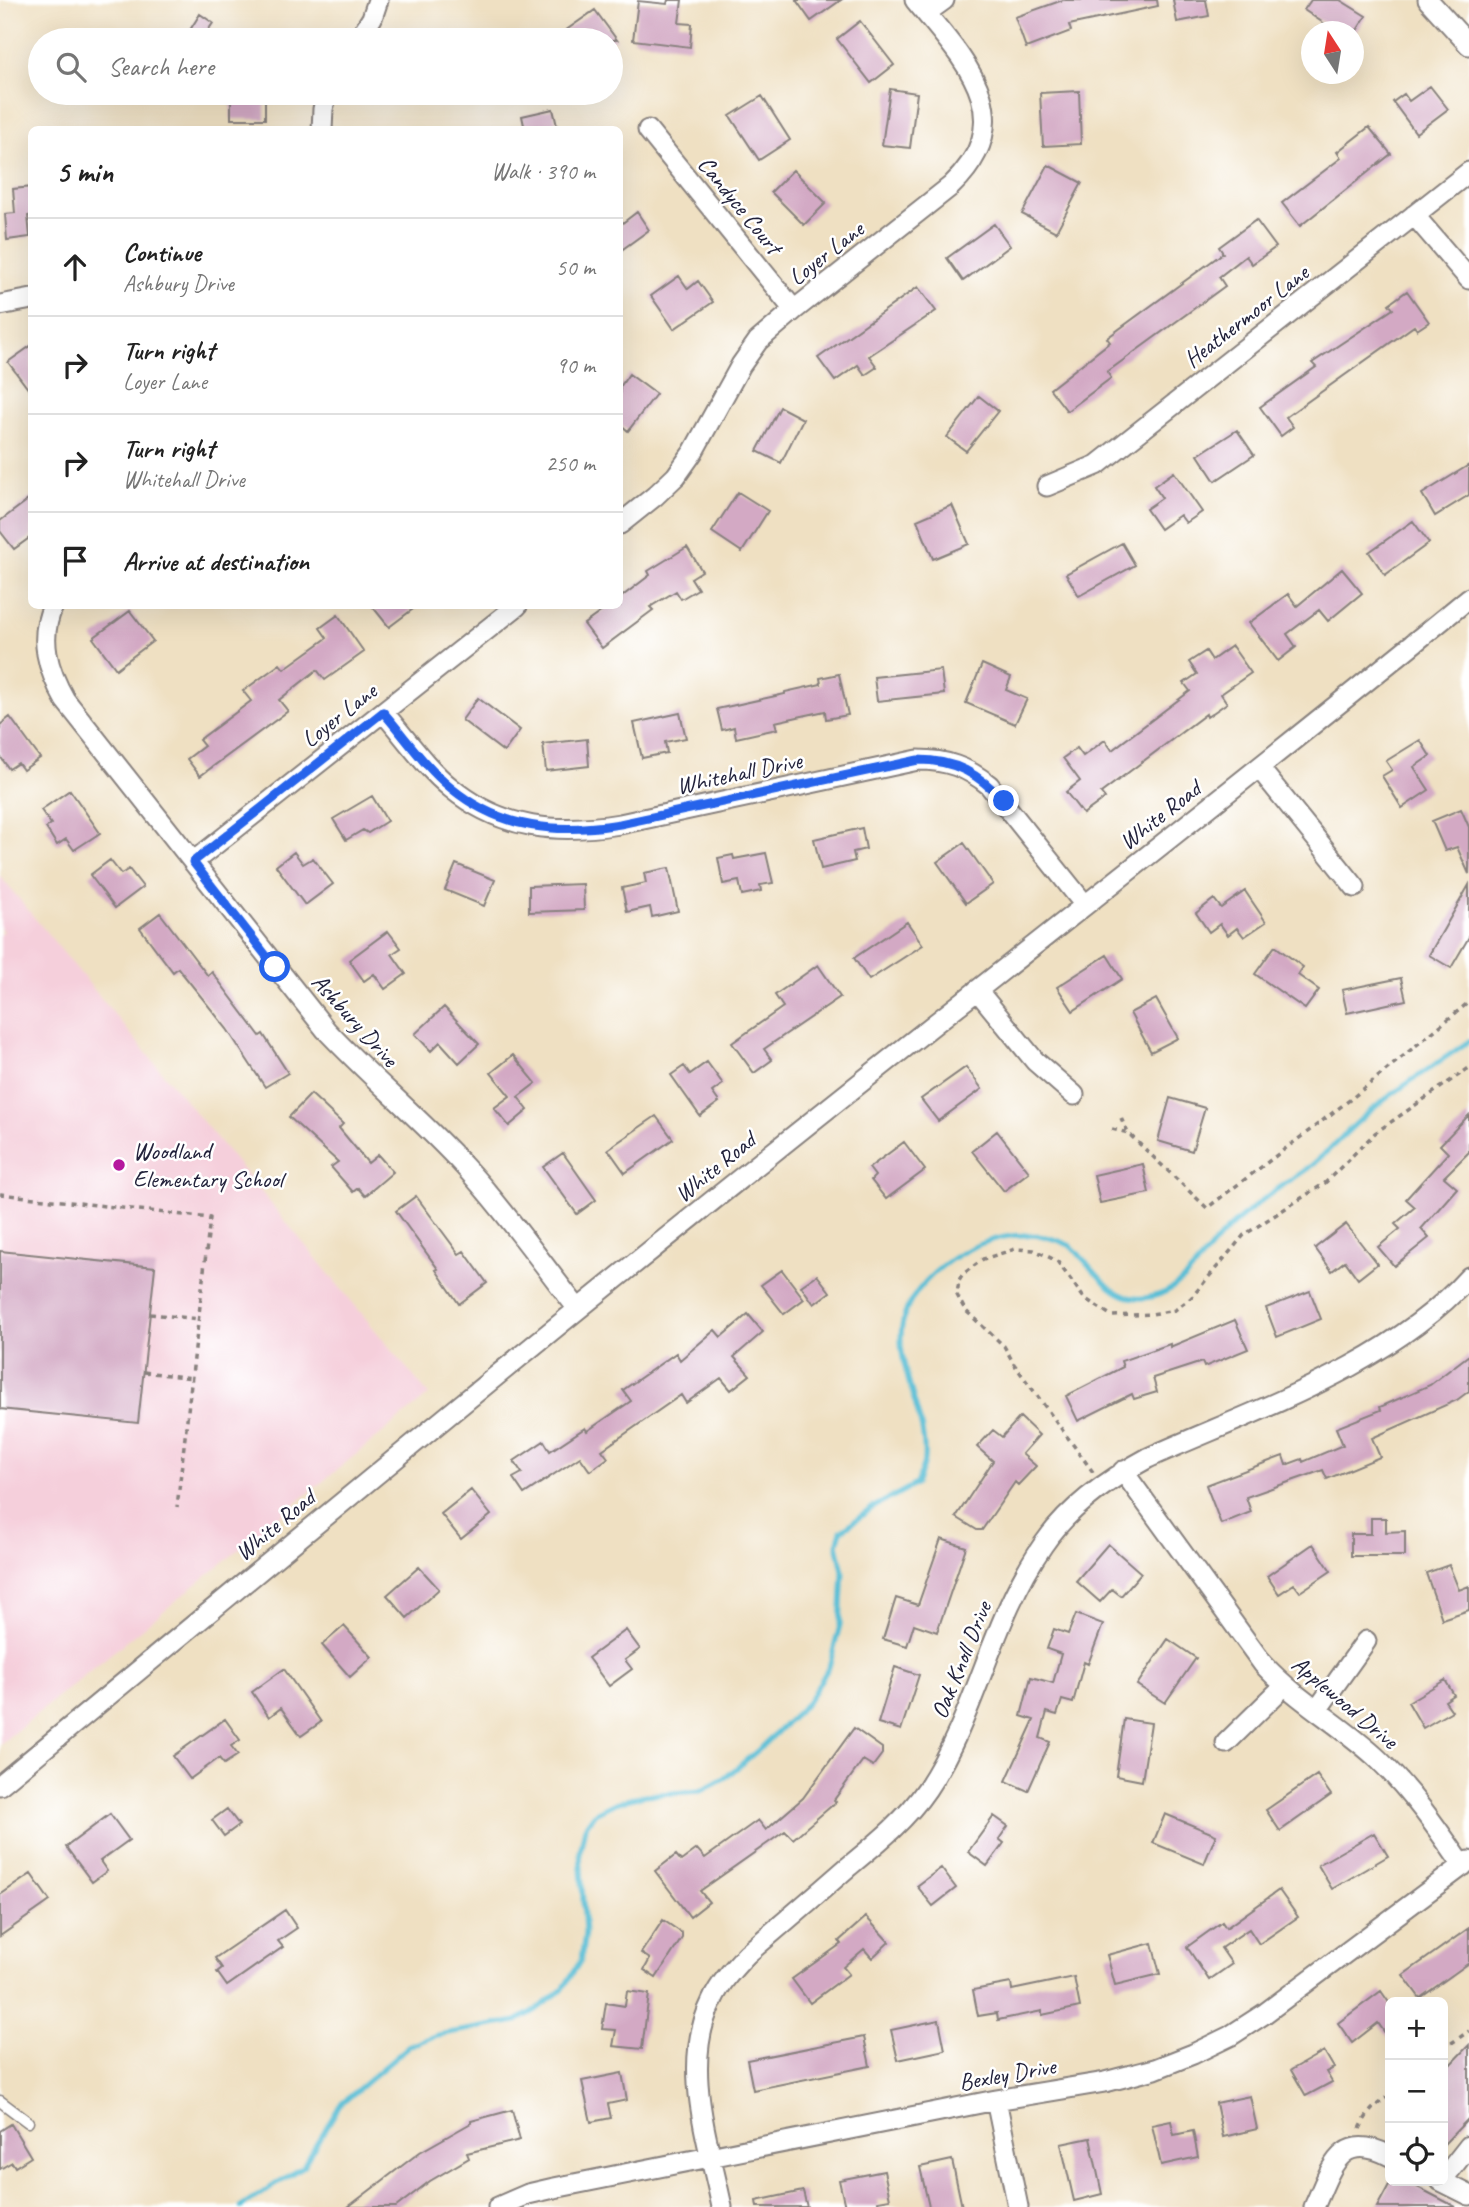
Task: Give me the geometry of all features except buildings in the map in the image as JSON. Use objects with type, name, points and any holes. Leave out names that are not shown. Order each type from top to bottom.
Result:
[{"type":"street","points":[[366,28],[378,0]]},
{"type":"street","points":[[921,7],[944,0]]},
{"type":"street","points":[[1428,0],[1469,45]]},
{"type":"street","name":"Loyer Lane","points":[[623,522],[676,476],[758,341],[951,186],[976,154],[984,114],[979,88],[967,63],[921,7]]},
{"type":"street","points":[[322,126],[324,105]]},
{"type":"street","name":"Candyce Court","points":[[648,130],[794,310]]},
{"type":"street","name":"Heathermoor Lane","points":[[1047,486],[1097,465],[1469,172]]},
{"type":"street","points":[[1414,215],[1469,279]]},
{"type":"street","points":[[0,305],[28,300]]},
{"type":"street","name":"White Road","points":[[0,1785],[578,1309],[977,990],[1260,769],[1469,598]]},
{"type":"street","name":"Ashbury Drive","points":[[52,609],[47,626],[46,654],[55,681],[65,699],[326,1030],[363,1070],[439,1139],[467,1169],[578,1309]]},
{"type":"street","name":"Loyer Lane","points":[[193,862],[513,609]]},
{"type":"street","name":"Whitehall Drive","points":[[383,712],[429,767],[466,800],[504,818],[558,830],[620,824],[918,760],[948,763],[976,775],[989,785],[1086,905]]},
{"type":"street","points":[[1260,769],[1355,887]]},
{"type":"street","points":[[977,990],[1035,1061],[1074,1095]]},
{"type":"street","name":"Oak Knoll Drive","points":[[722,2207],[697,2068],[699,2039],[712,1999],[728,1975],[747,1954],[881,1839],[925,1793],[959,1731],[1016,1591],[1044,1542],[1093,1492],[1124,1471],[1327,1378],[1377,1352],[1428,1316],[1469,1277]]},
{"type":"street","name":"Applewood Drive","points":[[1124,1471],[1263,1664],[1284,1686],[1378,1760],[1408,1790],[1466,1863]]},
{"type":"street","points":[[1317,1710],[1366,1641]]},
{"type":"street","points":[[1226,1743],[1284,1686]]},
{"type":"street","name":"Bexley Drive","points":[[498,2207],[528,2194],[554,2188],[996,2100],[1105,2082],[1156,2069],[1230,2036],[1264,2014],[1466,1863]]},
{"type":"street","points":[[996,2100],[1018,2207]]},
{"type":"street","points":[[1448,2172],[1469,2146]]},
{"type":"street","points":[[1314,2207],[1331,2169],[1344,2152],[1360,2147],[1372,2147],[1385,2154]]},
{"type":"street","points":[[1448,2184],[1469,2195]]},
{"type":"lane","points":[[2,2105],[28,2122]]},
{"type":"path","points":[[1121,1118],[1128,1133],[1208,1208],[1351,1100],[1469,1002]]},
{"type":"path","points":[[1094,1474],[1013,1364],[1004,1346],[960,1303],[957,1287],[962,1275],[994,1254],[1023,1248],[1057,1261],[1084,1298],[1112,1315],[1153,1314],[1175,1310],[1191,1298],[1244,1235],[1325,1183],[1375,1133],[1469,1068]]},
{"type":"path","points":[[1112,1129],[1128,1133]]},
{"type":"path","points":[[0,1194],[210,1217],[177,1507]]},
{"type":"path","points":[[150,1314],[199,1319]]},
{"type":"path","points":[[144,1372],[192,1377]]},
{"type":"path","points":[[1448,2046],[1469,2031]]},
{"type":"path","points":[[1357,2138],[1367,2113],[1385,2099]]},
{"type":"shaded area","name":"Woodland Elementary School","points":[[0,876],[429,1395],[0,1744],[0,934],[3,932],[0,927]]},
{"type":"waterway","points":[[241,2207],[303,2166],[340,2105],[409,2046],[437,2035],[517,2021],[563,1989],[581,1960],[585,1933],[580,1852],[585,1827],[595,1813],[615,1803],[645,1795],[700,1791],[726,1777],[807,1703],[829,1667],[840,1625],[843,1571],[837,1544],[841,1531],[872,1508],[916,1484],[923,1465],[923,1439],[903,1358],[901,1338],[903,1318],[912,1299],[925,1282],[961,1253],[1003,1237],[1026,1235],[1048,1237],[1071,1246],[1107,1285],[1124,1296],[1145,1298],[1168,1291],[1194,1269],[1223,1234],[1267,1196],[1307,1169],[1385,1099],[1469,1041]]},
{"type":"place","name":"Woodland Elementary School","points":[[119,1165]]},
{"type":"route","points":[[275,967],[193,862],[383,712],[429,767],[466,800],[504,818],[558,830],[620,824],[918,760],[933,760],[963,768],[989,785],[1004,801]]}]
